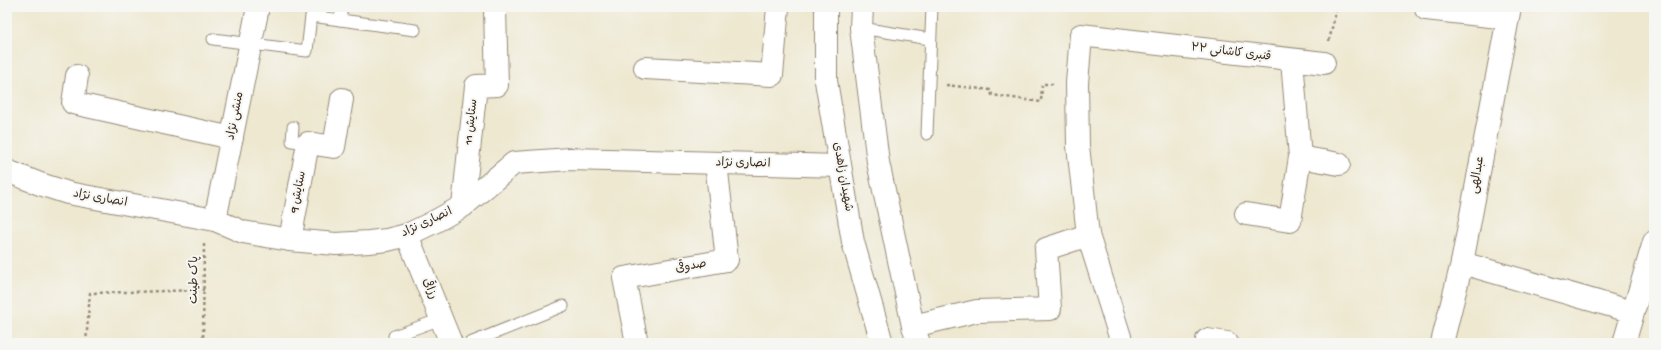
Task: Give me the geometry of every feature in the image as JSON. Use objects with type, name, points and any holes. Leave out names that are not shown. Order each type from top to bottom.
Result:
[{"type":"street","points":[[645,68],[772,75],[778,7]]},
{"type":"street","name":"شهیدان زاهدی","points":[[826,7],[826,81],[840,166],[853,242],[882,343]]},
{"type":"street","name":"ستایش 11","points":[[463,206],[476,86],[497,85],[495,9]]},
{"type":"street","points":[[1426,9],[1509,13]]},
{"type":"street","name":"منشی نژاد","points":[[210,219],[232,138],[257,10]]},
{"type":"street","name":"عبدالهی","points":[[1442,343],[1462,264],[1509,13]]},
{"type":"street","points":[[861,17],[878,162],[916,334],[977,311],[1050,309],[1046,249],[1088,235]]},
{"type":"street","name":"قنبری کاشانی ۲۲","points":[[1077,83],[1081,35],[1324,63]]},
{"type":"street","points":[[1246,214],[1290,221],[1300,157],[1292,60]]},
{"type":"street","points":[[77,76],[73,103],[232,138]]},
{"type":"street","points":[[1077,83],[1078,146],[1088,235],[1122,343]]},
{"type":"street","points":[[308,143],[334,147],[342,99]]},
{"type":"street","name":"ستایش 9","points":[[290,240],[308,143]]},
{"type":"street","points":[[1300,157],[1339,164]]},
{"type":"street","name":"انصاری نژاد","points":[[7,171],[68,193],[210,219],[242,232],[290,240],[336,244],[369,242],[407,235],[463,206],[514,163],[570,160],[840,166]]},
{"type":"street","name":"صدوقی","points":[[637,343],[624,278],[727,260],[716,163]]},
{"type":"street","name":"رزاقی","points":[[407,235],[451,343]]},
{"type":"street","points":[[1624,343],[1654,242]]},
{"type":"street","points":[[1462,264],[1633,312]]},
{"type":"lane","points":[[340,20],[342,7]]},
{"type":"lane","points":[[927,134],[932,7]]},
{"type":"lane","points":[[213,39],[307,51],[311,16],[415,30]]},
{"type":"lane","points":[[861,17],[930,39]]},
{"type":"lane","points":[[293,127],[292,141],[308,143]]},
{"type":"lane","points":[[470,343],[563,306]]},
{"type":"lane","points":[[394,336],[441,319]]},
{"type":"path","points":[[1324,63],[1337,7]]},
{"type":"path","points":[[928,83],[991,90],[992,95],[1041,102],[1042,84],[1077,83]]},
{"type":"path","name":"پاک طینت","points":[[203,343],[204,290],[210,219]]},
{"type":"path","points":[[86,343],[90,293],[204,290]]}]
